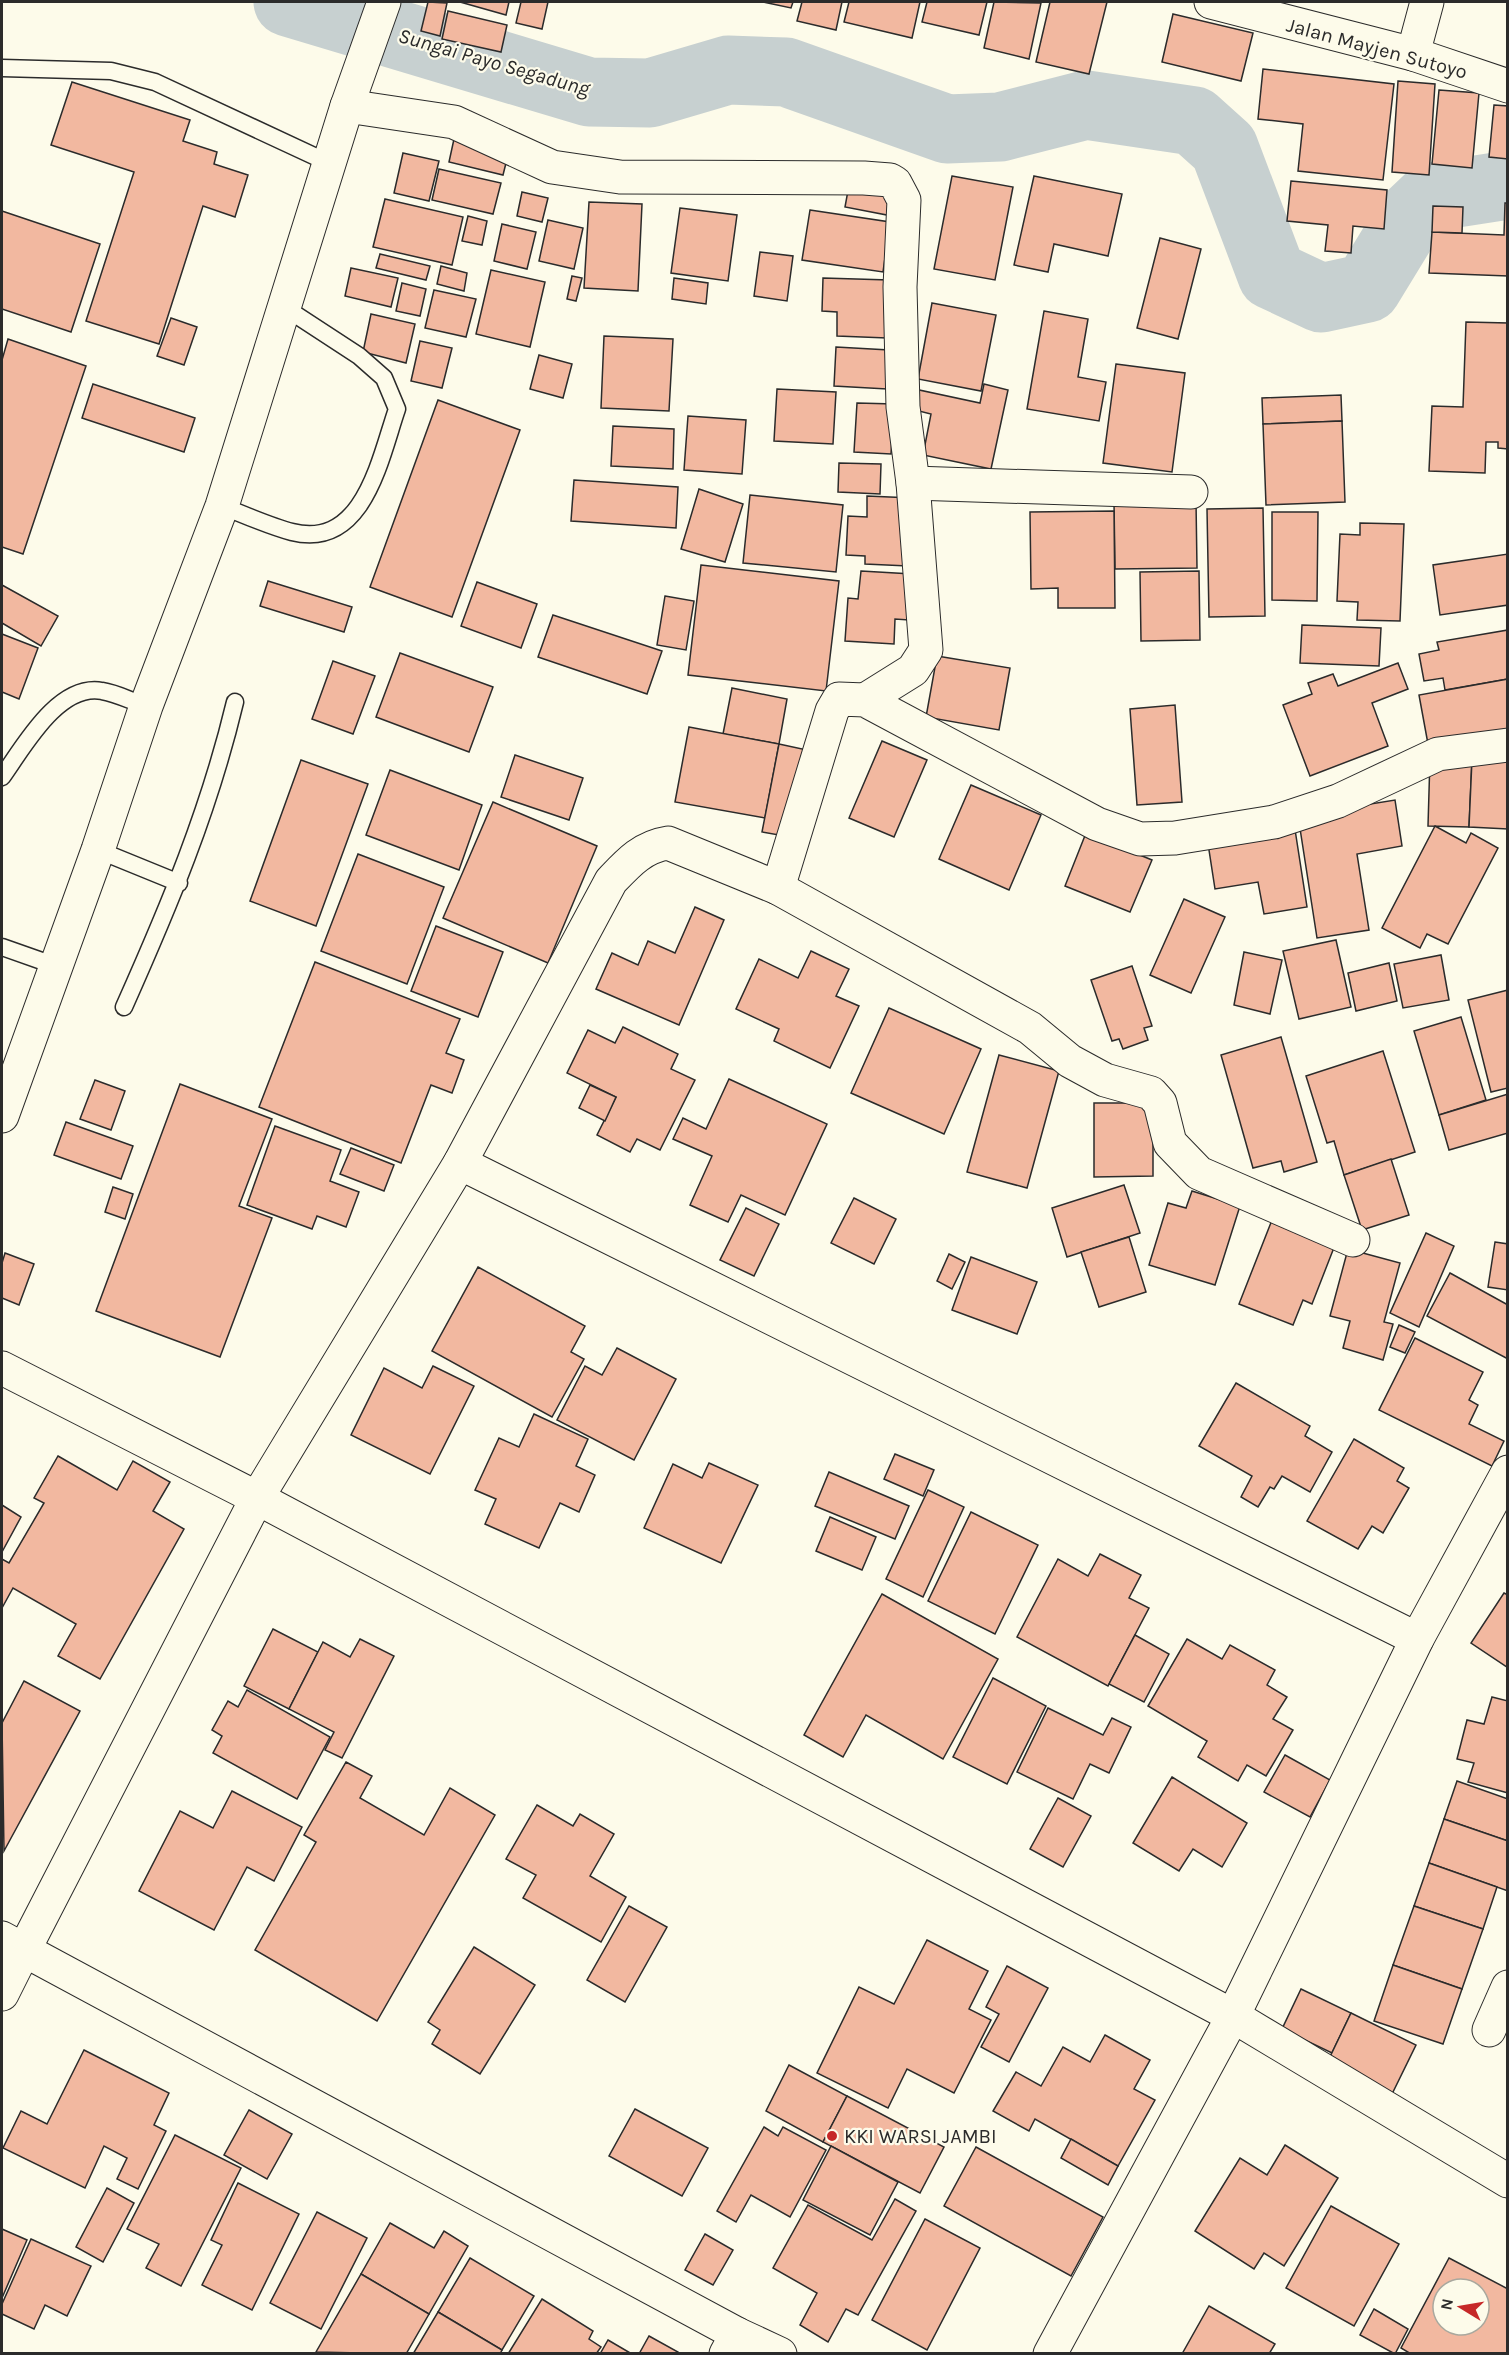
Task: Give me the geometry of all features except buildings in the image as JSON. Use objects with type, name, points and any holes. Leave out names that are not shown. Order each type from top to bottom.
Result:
[{"type":"street","points":[[2,1116],[98,849],[146,706],[222,506],[347,106],[384,2]]},
{"type":"street","name":"Jalan Mayjen Sutoyo","points":[[1210,2],[1413,54],[1508,86]]},
{"type":"street","points":[[1413,54],[1427,2]]},
{"type":"street","points":[[347,106],[454,122],[552,167],[620,177],[864,178],[890,180],[895,183],[904,200],[900,287],[903,407],[913,483],[927,650],[913,670],[865,700]]},
{"type":"street","points":[[913,483],[1191,492]]},
{"type":"street","points":[[778,888],[832,711],[839,699],[865,700],[1097,824],[1140,839],[1175,837],[1274,822],[1338,801],[1438,754],[1508,745]]},
{"type":"street","points":[[2,1994],[13,1944],[257,1498],[460,1163],[611,881],[634,857],[654,845],[668,843],[778,888],[1030,1028],[1070,1061],[1096,1076],[1151,1092],[1160,1103],[1170,1143],[1199,1173],[1353,1240]]},
{"type":"street","points":[[460,1163],[1417,1640]]},
{"type":"street","points":[[2,1368],[257,1498],[1233,2016],[1508,2181]]},
{"type":"street","points":[[1050,2354],[1233,2016],[1417,1640],[1508,1472]]},
{"type":"street","points":[[13,1944],[731,2344],[780,2354]]},
{"type":"street","points":[[1489,2030],[1508,1988]]},
{"type":"lane","points":[[2,68],[111,71],[154,82],[329,163]]},
{"type":"lane","points":[[222,506],[294,532],[325,533],[350,518],[365,500],[397,409],[384,378],[376,370],[359,356],[284,307]]},
{"type":"lane","points":[[2,777],[49,711],[71,696],[100,690],[146,706]]},
{"type":"lane","points":[[124,1007],[179,883],[220,765],[235,702]]},
{"type":"lane","points":[[98,849],[179,883]]},
{"type":"lane","points":[[2,947],[56,966]]},
{"type":"waterway","name":"Sungai Payo Segadung","points":[[288,2],[589,92],[650,93],[728,70],[786,72],[947,129],[1000,127],[1086,105],[1194,121],[1224,148],[1272,275],[1321,298],[1367,288],[1411,216],[1431,197],[1508,185]]},
{"type":"place","name":"KKI WARSI JAMBI","points":[[832,2136]]}]
